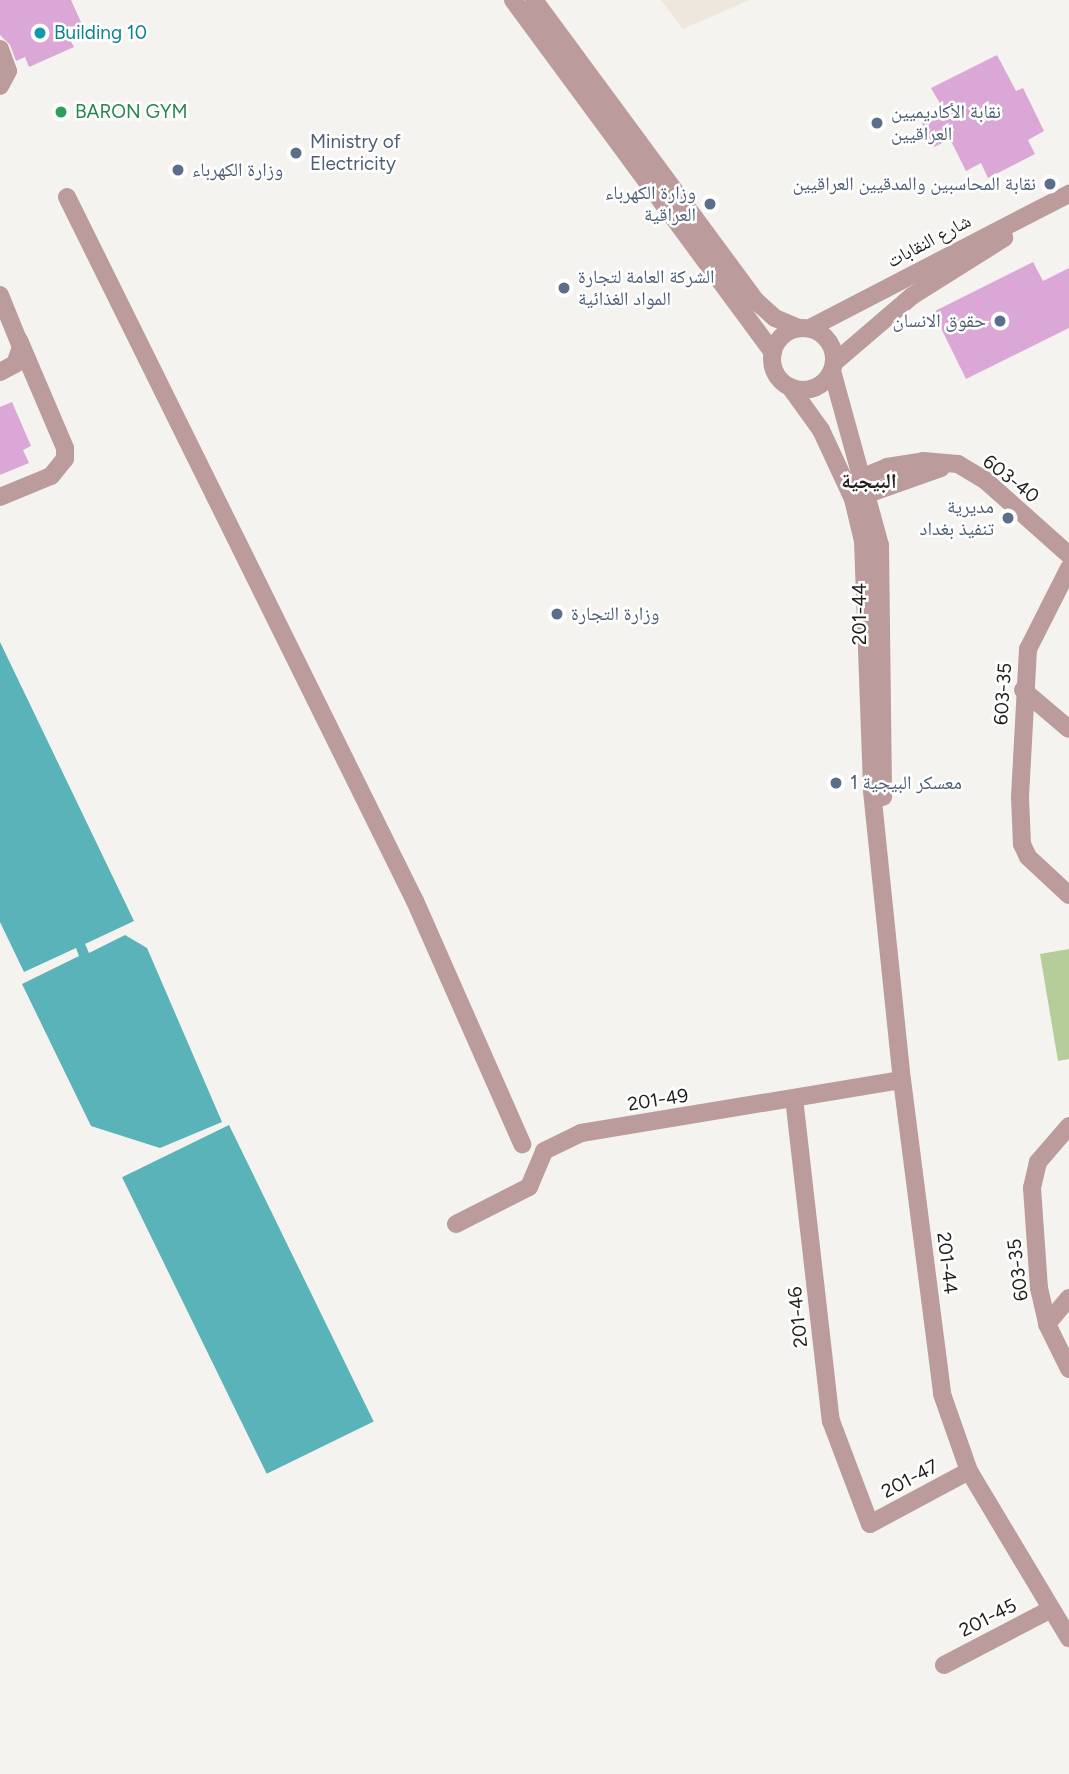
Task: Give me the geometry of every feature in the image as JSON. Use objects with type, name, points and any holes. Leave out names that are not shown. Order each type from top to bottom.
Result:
[{"type":"street","points":[[513,0],[586,87],[756,301],[827,338],[833,367],[814,388],[790,387],[775,371],[773,353],[586,87],[534,0]]},
{"type":"street","points":[[0,49],[8,71],[0,86]]},
{"type":"street","name":"شارع النقابات","points":[[804,328],[1069,194]]},
{"type":"street","points":[[67,197],[415,901],[522,1143]]},
{"type":"street","name":"شارع النقابات","points":[[833,367],[912,296],[989,246],[1069,203]]},
{"type":"street","points":[[0,295],[65,448],[65,459],[51,476],[0,497]]},
{"type":"street","points":[[773,353],[782,337],[804,328]]},
{"type":"street","points":[[0,372],[18,360],[19,340]]},
{"type":"street","name":"201-44","points":[[833,367],[857,489]]},
{"type":"street","name":"201-44","points":[[790,387],[821,430],[857,489],[880,545],[882,863],[902,1080],[942,1394],[969,1471],[1069,1638]]},
{"type":"street","name":"603-40","points":[[857,489],[887,467],[923,461],[958,464],[986,481],[1069,555]]},
{"type":"street","name":"603-35","points":[[1069,568],[1033,633],[1023,690],[1021,833],[1028,857],[1069,895]]},
{"type":"street","points":[[1023,690],[1069,729]]},
{"type":"street","name":"201-49","points":[[456,1224],[529,1187],[544,1151],[581,1133],[902,1080]]},
{"type":"street","name":"201-46","points":[[794,1098],[831,1421],[870,1524]]},
{"type":"street","name":"603-35","points":[[1069,1126],[1038,1162],[1032,1188],[1039,1288],[1047,1324],[1069,1369]]},
{"type":"street","points":[[1047,1324],[1069,1298]]},
{"type":"street","name":"201-47","points":[[870,1524],[969,1471]]},
{"type":"street","name":"201-45","points":[[944,1665],[1051,1609]]},
{"type":"shaded area","points":[[661,0],[750,0],[683,29]]},
{"type":"green space","points":[[1069,949],[1069,1059],[1058,1061],[1040,954]]},
{"type":"water","points":[[0,642],[134,921],[85,944],[89,953],[125,935],[147,948],[222,1122],[160,1148],[91,1126],[22,984],[79,956],[76,948],[24,972],[0,922]]},
{"type":"water","points":[[229,1125],[374,1422],[267,1474],[122,1177]]},
{"type":"building","name":"Building 10","points":[[0,0],[71,0],[85,31],[69,38],[74,47],[29,67],[25,57],[16,61],[10,45],[0,35]]},
{"type":"building","points":[[997,55],[1016,91],[1023,88],[1044,131],[1028,140],[1035,154],[988,178],[981,163],[966,171],[950,139],[934,147],[922,123],[945,112],[931,88]]},
{"type":"building","name":"حقوق الانسان","points":[[1033,262],[1043,281],[1069,268],[1069,328],[966,379],[933,312]]},
{"type":"building","points":[[12,402],[31,446],[23,450],[29,463],[0,475],[0,407]]},
{"type":"place","name":"Building 10","points":[[40,33]]},
{"type":"place","name":"BARON GYM","points":[[61,112]]},
{"type":"place","name":"نقابة الأكاديميين العراقيين","points":[[877,123]]},
{"type":"place","name":"Ministry of Electricity","points":[[296,153]]},
{"type":"place","name":"وزارة الكهرباء","points":[[178,170]]},
{"type":"place","name":"نقابة المحاسبين والمدقيين العراقيين","points":[[1050,184]]},
{"type":"place","name":"وزارة الكهرباء العراقية","points":[[710,204]]},
{"type":"place","name":"الشركة العامة لتجارة المواد الغذائية","points":[[564,288]]},
{"type":"place","name":"حقوق الانسان","points":[[1000,321]]},
{"type":"place","name":"مديرية تنفيذ بغداد","points":[[1008,518]]},
{"type":"place","name":"وزارة التجارة","points":[[557,614]]},
{"type":"place","name":"معسكر البيجية 1","points":[[836,783]]},
{"type":"district","name":"البيجية","points":[[869,481]]}]
